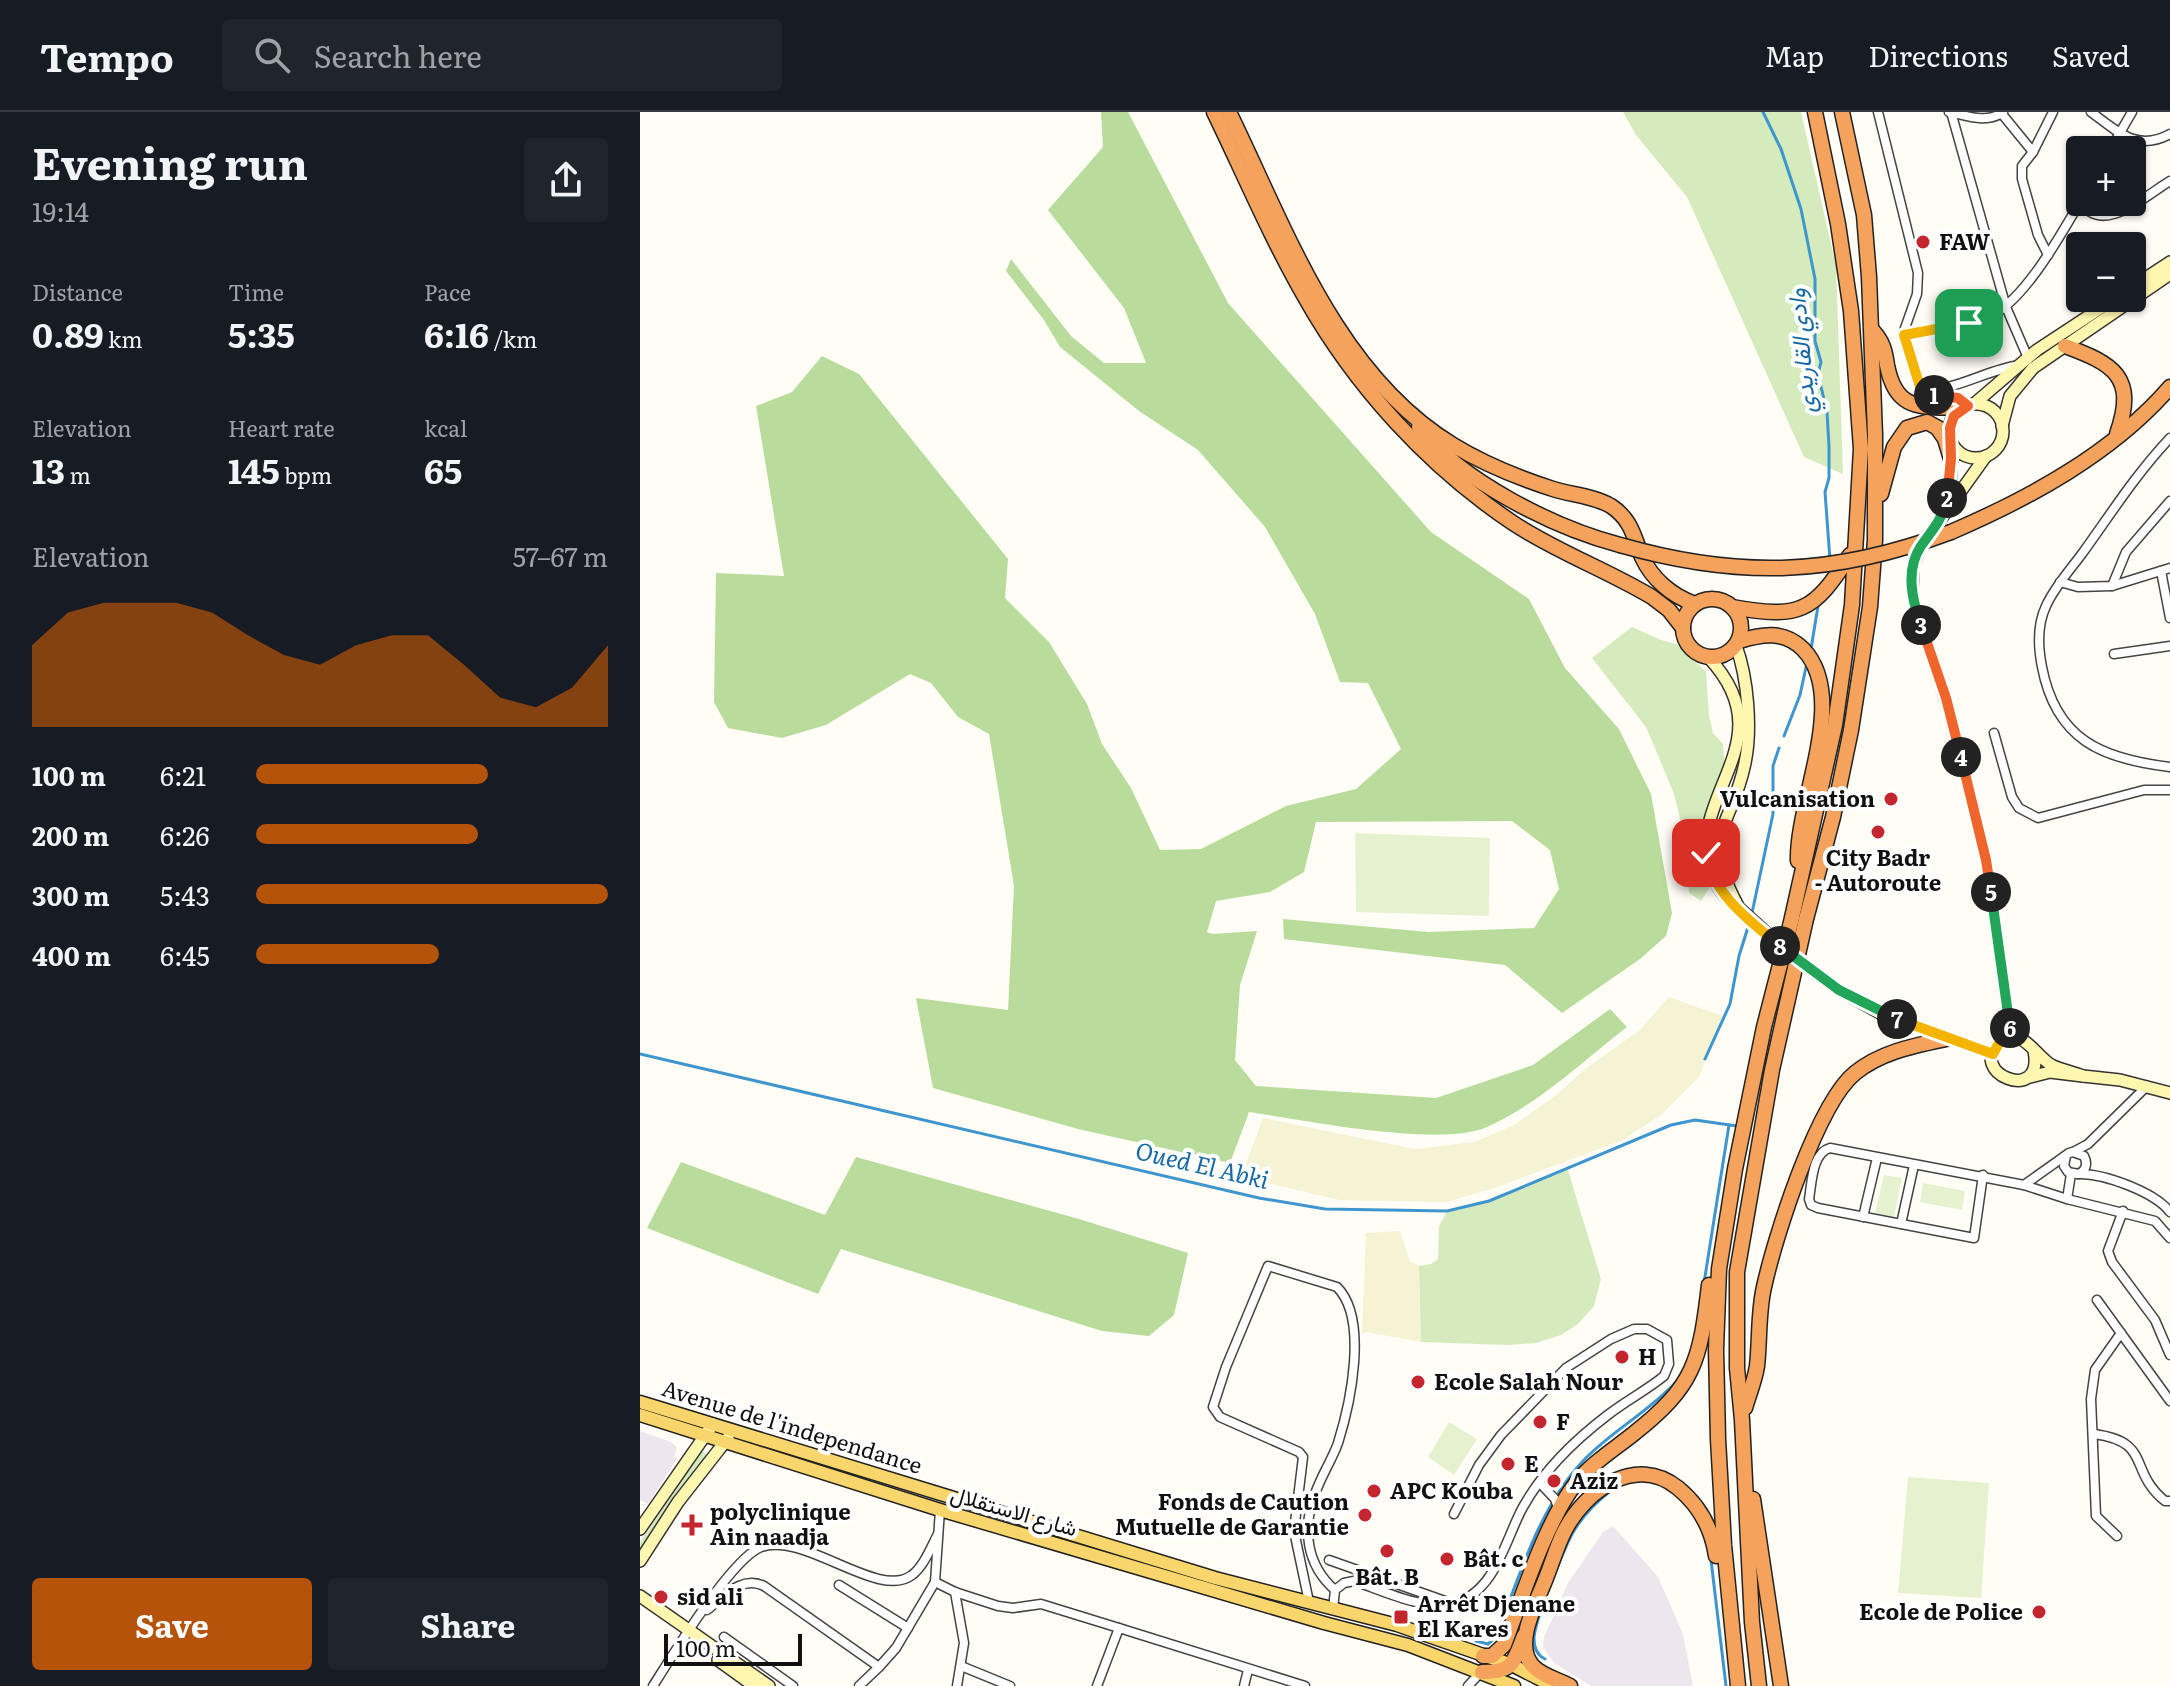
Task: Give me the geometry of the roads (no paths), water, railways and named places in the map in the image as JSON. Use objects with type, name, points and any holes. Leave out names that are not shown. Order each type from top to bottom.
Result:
[{"type":"highway","points":[[1208,112],[1304,296],[1355,373],[1431,440],[1477,477],[1515,502],[1576,531],[1620,545],[1702,564],[1744,569],[1829,566],[1911,547],[1945,528],[2037,490],[2117,435],[2170,387]]},
{"type":"highway","points":[[1214,112],[1279,247]]},
{"type":"highway","points":[[1229,112],[1303,266],[1330,313],[1403,416],[1465,487],[1515,524],[1652,597],[1669,610],[1683,628],[1688,645],[1697,653],[1709,658],[1721,657],[1738,643],[1765,634],[1783,636],[1804,650],[1817,672],[1821,720],[1799,839],[1799,883]]},
{"type":"highway","points":[[1737,1686],[1718,1439],[1716,1306],[1725,1226],[1764,1027],[1835,725],[1849,639],[1861,449],[1851,311],[1841,239],[1815,112]]},
{"type":"highway","points":[[1781,1686],[1742,1420],[1737,1368],[1737,1272],[1772,1070],[1851,730],[1870,607],[1876,514],[1873,331],[1864,215],[1842,112]]},
{"type":"highway","points":[[1873,331],[1883,344],[1895,392],[1909,403],[1968,406]]},
{"type":"highway","points":[[2065,346],[2101,360],[2121,378],[2126,403],[2117,435]]},
{"type":"highway","points":[[1403,416],[1494,467],[1614,508],[1629,524],[1642,556],[1658,580],[1695,604]]},
{"type":"highway","points":[[1876,514],[1892,453],[1911,425],[1932,423],[1950,437]]},
{"type":"highway","points":[[1932,423],[1945,439],[1951,459]]},
{"type":"highway","points":[[1683,628],[1688,612],[1695,604],[1716,599],[1732,607],[1775,613],[1801,608],[1822,595],[1854,548]]},
{"type":"highway","points":[[1732,607],[1741,623],[1738,643]]},
{"type":"highway","points":[[1759,1686],[1748,1567],[1742,1420],[1757,1367],[1757,1338],[1764,1286],[1783,1220],[1826,1111],[1851,1076],[1887,1053],[1946,1039]]},
{"type":"highway","points":[[1506,1673],[1504,1645],[1556,1503],[1597,1462],[1661,1410],[1689,1378],[1704,1328],[1725,1181],[1738,1121],[1753,1082]]},
{"type":"highway","points":[[1506,1673],[1565,1531],[1582,1504],[1606,1484],[1632,1475],[1655,1474],[1686,1495],[1703,1516],[1714,1540],[1737,1686]]},
{"type":"highway","points":[[1525,1632],[1532,1665],[1570,1686]]},
{"type":"highway","points":[[1483,1656],[1492,1656],[1504,1645]]},
{"type":"highway","points":[[1476,1681],[1506,1673]]},
{"type":"main road","name":"Avenue de l'independance","points":[[640,1402],[1215,1578],[1398,1625],[1483,1656]]},
{"type":"main road","name":"شارع الاستقلال","points":[[640,1415],[940,1510],[1408,1645],[1476,1681]]},
{"type":"main road","points":[[1483,1656],[1506,1673],[1554,1686]]},
{"type":"street","points":[[1878,112],[1918,273],[1917,294],[1905,323],[1904,335],[1925,390],[1925,406]]},
{"type":"street","points":[[2024,361],[1950,112],[1983,119],[2002,113],[2033,152]]},
{"type":"street","points":[[2048,255],[2041,245],[2022,179],[2022,166],[2033,152],[2053,112]]},
{"type":"street","points":[[2091,112],[2120,133],[2140,142],[2170,134]]},
{"type":"street","points":[[2118,136],[2132,112]]},
{"type":"street","points":[[2146,195],[2170,181]]},
{"type":"street","points":[[1904,335],[1980,320],[2006,307],[2048,255],[2072,216]]},
{"type":"street","points":[[2146,278],[2170,262]]},
{"type":"street","points":[[2011,1038],[1986,860],[1953,723],[1912,594],[1912,575],[1916,557],[1945,528],[1986,456],[2000,444],[2010,396],[2017,385],[2044,358],[2170,274]]},
{"type":"street","points":[[1945,528],[1954,416],[2024,361],[2096,312]]},
{"type":"street","points":[[1925,390],[1959,385],[2024,361]]},
{"type":"street","points":[[1925,390],[1938,396],[1958,398],[1968,406],[1989,408],[2002,426]]},
{"type":"street","points":[[1950,437],[1961,453],[1969,457],[1986,456]]},
{"type":"street","points":[[2170,438],[2127,489],[2060,582],[2045,608],[2039,633],[2040,656],[2051,702],[2074,730],[2103,751],[2135,763],[2170,767]]},
{"type":"street","points":[[2112,586],[2126,552],[2170,501]]},
{"type":"street","points":[[2060,582],[2078,587],[2112,586],[2166,569],[2170,618]]},
{"type":"street","points":[[1738,643],[1747,749],[1737,790],[1723,824],[1718,853],[1722,875],[1739,908]]},
{"type":"street","points":[[2114,654],[2170,646]]},
{"type":"street","points":[[1709,658],[1732,689],[1737,712],[1738,736],[1734,759],[1709,824],[1706,853],[1726,899],[1793,957],[1839,990],[1880,1013],[1993,1054]]},
{"type":"street","points":[[1994,733],[2012,797],[2019,808],[2038,818],[2144,790],[2170,790]]},
{"type":"street","points":[[2083,1076],[2052,1066],[2025,1040],[2011,1038],[1999,1043],[1993,1054],[1992,1062],[1999,1075],[2012,1081],[2050,1072],[2147,1086],[2170,1093]]},
{"type":"street","points":[[2026,1078],[2034,1067],[2034,1051]]},
{"type":"street","points":[[2024,1185],[2088,1144],[2147,1086]]},
{"type":"street","points":[[2067,1199],[2075,1174],[2084,1170],[2088,1144]]},
{"type":"street","points":[[1983,1175],[1974,1238],[1814,1207],[1809,1202],[1818,1156],[1830,1148],[1983,1175],[2123,1211],[2155,1221],[2170,1238]]},
{"type":"street","points":[[2070,1154],[2081,1153],[2096,1175]]},
{"type":"street","points":[[2070,1154],[2064,1166],[2075,1174],[2096,1175],[2150,1195],[2169,1207],[2155,1221]]},
{"type":"street","points":[[1863,1217],[1877,1158]]},
{"type":"street","points":[[1901,1224],[1914,1165]]},
{"type":"street","points":[[2123,1211],[2108,1251],[2112,1262],[2155,1320],[2170,1355]]},
{"type":"street","points":[[1309,1602],[1294,1531],[1303,1457],[1299,1452],[1220,1417],[1213,1407],[1226,1367],[1268,1266],[1337,1287],[1354,1328],[1354,1359],[1345,1413],[1337,1445],[1314,1495],[1309,1521],[1312,1559],[1318,1573],[1335,1590]]},
{"type":"street","points":[[2097,1300],[2170,1401]]},
{"type":"street","points":[[1333,1609],[1335,1590],[1344,1583],[1354,1581],[1420,1602],[1453,1603],[1476,1592],[1484,1584],[1523,1506],[1540,1483],[1584,1434],[1664,1376],[1669,1364],[1667,1340],[1647,1329],[1634,1329],[1611,1339],[1566,1368],[1501,1435],[1479,1465],[1454,1514]]},
{"type":"street","points":[[2117,1536],[2096,1516],[2091,1399],[2095,1370],[2121,1333]]},
{"type":"street","points":[[640,1529],[713,1424]]},
{"type":"street","points":[[640,1561],[678,1502],[734,1431]]},
{"type":"street","points":[[2094,1434],[2127,1443],[2135,1452],[2149,1485],[2165,1501],[2170,1501]]},
{"type":"street","points":[[1540,1483],[1556,1503]]},
{"type":"street","points":[[859,1686],[896,1648],[935,1582],[940,1510]]},
{"type":"street","points":[[653,1686],[713,1595],[758,1548],[772,1544],[793,1546],[876,1578],[901,1581],[912,1576],[920,1566],[938,1534]]},
{"type":"street","points":[[1329,1560],[1453,1603]]},
{"type":"street","points":[[698,1618],[742,1583],[756,1582],[879,1667]]},
{"type":"street","points":[[935,1582],[998,1606],[1013,1608],[1041,1604],[1305,1686]]},
{"type":"street","points":[[839,1585],[908,1628]]},
{"type":"street","points":[[955,1592],[964,1643],[957,1686]]},
{"type":"street","points":[[640,1596],[754,1686]]},
{"type":"street","points":[[640,1604],[769,1686]]},
{"type":"street","points":[[1097,1686],[1119,1628]]},
{"type":"street","points":[[724,1637],[793,1686]]},
{"type":"street","points":[[961,1666],[1010,1686]]},
{"type":"street","points":[[1244,1686],[1248,1670]]},
{"type":"waterway","name":"وادي القاريدي","points":[[1763,112],[1781,149],[1801,209],[1815,279],[1815,341],[1821,362],[1818,374],[1827,412],[1829,446],[1829,478],[1825,492],[1830,560]]},
{"type":"waterway","name":"وادي القاريدي","points":[[1811,649],[1818,606]]},
{"type":"waterway","name":"وادي القاريدي","points":[[1784,736],[1800,695],[1806,667]]},
{"type":"waterway","name":"وادي القاريدي","points":[[1752,913],[1773,814],[1773,766],[1779,748]]},
{"type":"waterway","name":"وادي القاريدي","points":[[1705,1059],[1730,1004],[1749,924]]},
{"type":"waterway","name":"Oued El Abki","points":[[640,1054],[1259,1198],[1325,1209],[1447,1211],[1489,1201],[1671,1125],[1695,1120],[1737,1126]]},
{"type":"waterway","points":[[1704,1283],[1729,1125]]},
{"type":"waterway","points":[[1476,1641],[1488,1644],[1496,1637],[1531,1545],[1567,1480],[1594,1450],[1677,1381]]},
{"type":"waterway","points":[[1545,1659],[1536,1651],[1534,1639],[1550,1586],[1576,1528],[1609,1492]]},
{"type":"waterway","points":[[1711,1560],[1726,1686]]},
{"type":"place","name":"FAW","points":[[1923,242]]},
{"type":"place","name":"Vulcanisation","points":[[1891,799]]},
{"type":"place","name":"City Badr - Autoroute","points":[[1878,832]]},
{"type":"place","name":"H","points":[[1622,1357]]},
{"type":"place","name":"Ecole Salah Nour","points":[[1418,1382]]},
{"type":"place","name":"F","points":[[1540,1422]]},
{"type":"place","name":"E","points":[[1508,1464]]},
{"type":"place","name":"Aziz","points":[[1554,1481]]},
{"type":"place","name":"APC Kouba","points":[[1374,1491]]},
{"type":"place","name":"Fonds de Caution Mutuelle de Garantie","points":[[1365,1515]]},
{"type":"place","name":"polyclinique Ain naadja","points":[[692,1525]]},
{"type":"place","name":"Bât. B","points":[[1387,1551]]},
{"type":"place","name":"Bât. c","points":[[1447,1559]]},
{"type":"place","name":"sid ali","points":[[661,1597]]},
{"type":"place","name":"Ecole de Police","points":[[2039,1612]]},
{"type":"place","name":"Arrêt Djenane El Kares","points":[[1401,1617]]}]
